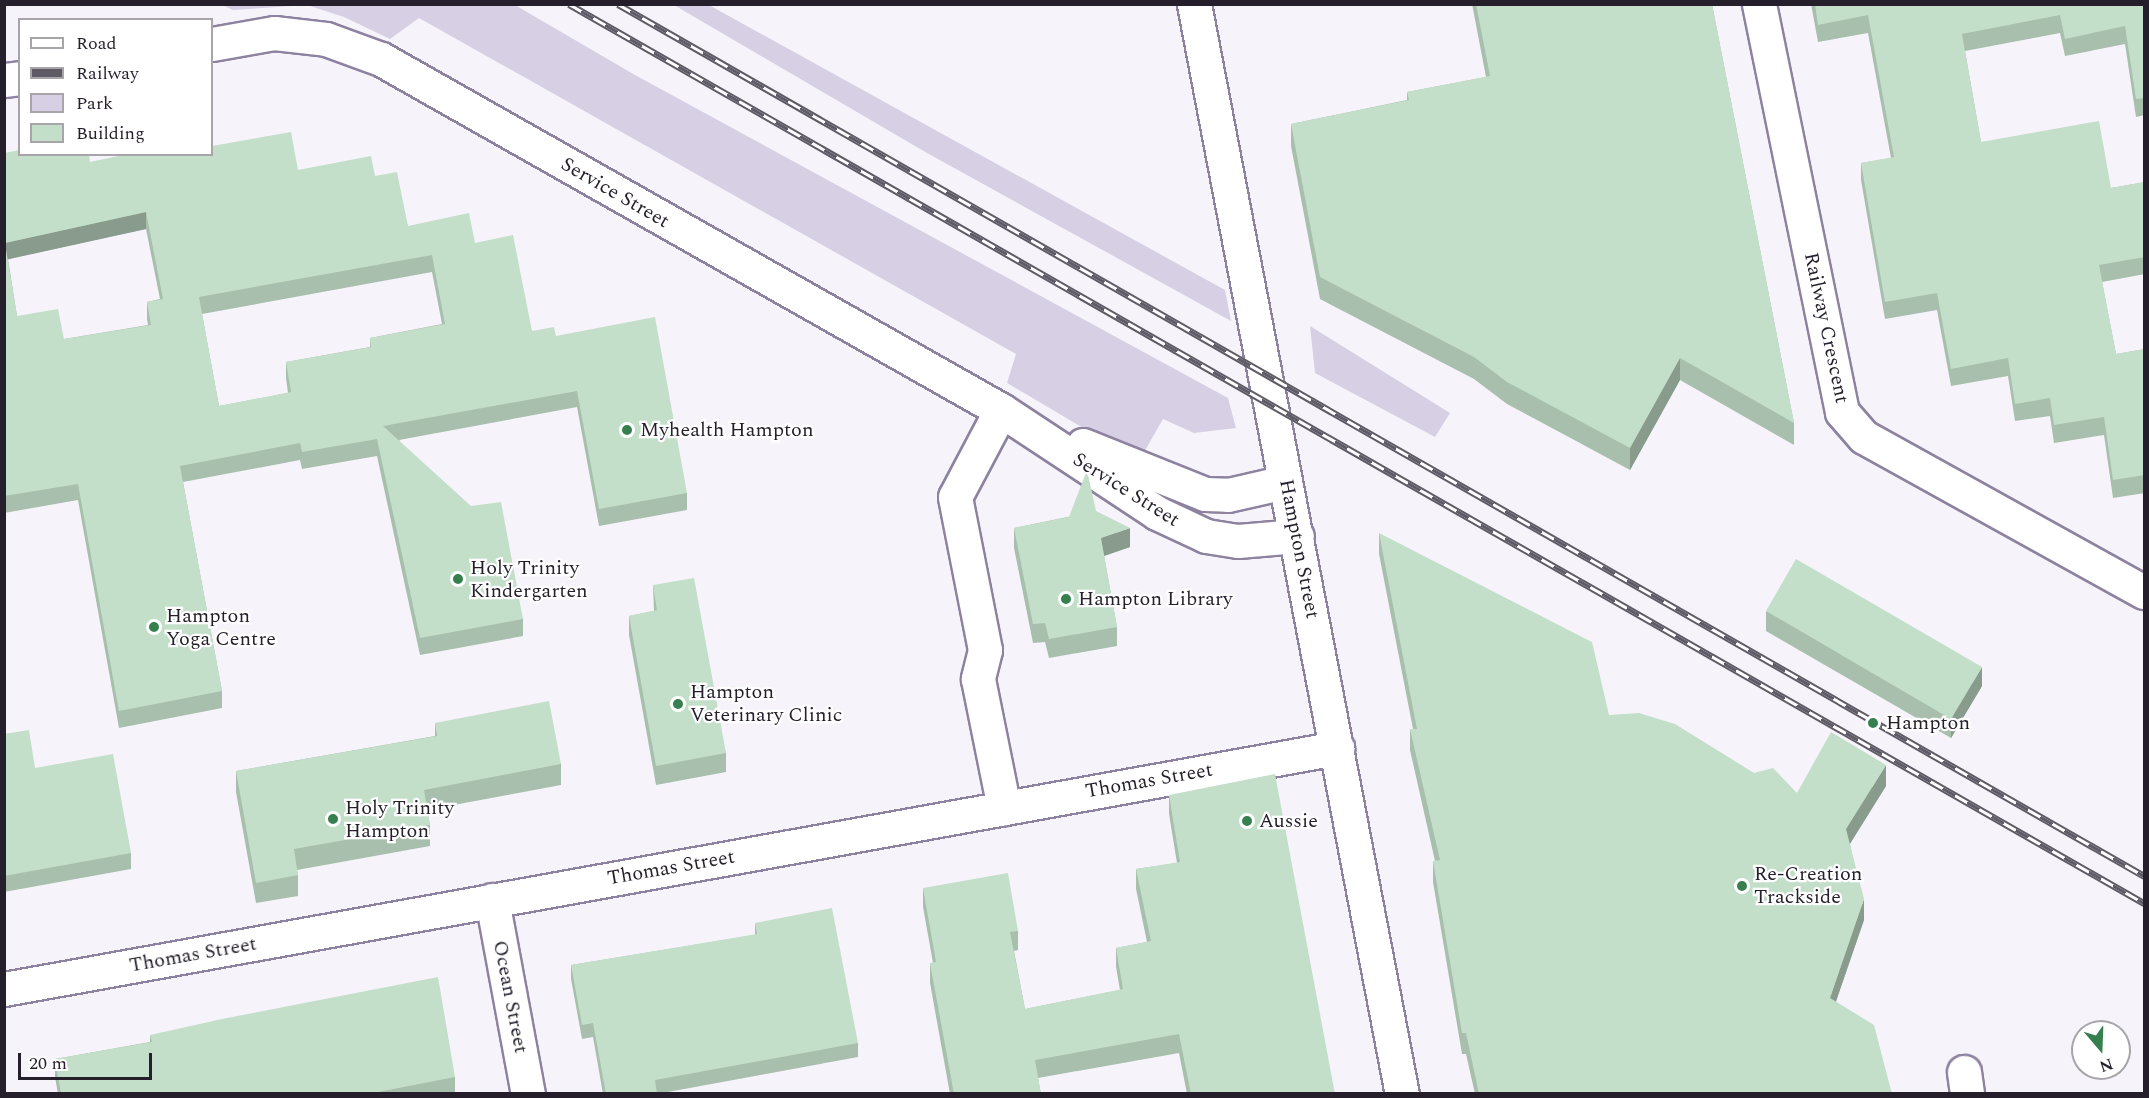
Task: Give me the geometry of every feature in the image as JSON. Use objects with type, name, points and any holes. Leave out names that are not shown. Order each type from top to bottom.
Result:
[{"type":"street","name":"Hampton Street","points":[[1194,4],[1402,1094]]},
{"type":"street","name":"Railway Crescent","points":[[1759,4],[1842,412],[1864,437],[2145,592]]},
{"type":"street","name":"Service Street","points":[[213,44],[274,33],[326,39],[381,59],[1001,410],[1157,513],[1206,536],[1238,541],[1297,536]]},
{"type":"street","name":"Service Street","points":[[1001,410],[1173,484],[1205,494],[1228,495],[1285,482]]},
{"type":"street","points":[[1001,410],[955,497],[985,650],[978,679],[1004,808]]},
{"type":"street","name":"Thomas Street","points":[[4,989],[1110,787],[1337,748]]},
{"type":"street","name":"Ocean Street","points":[[492,900],[528,1094]]},
{"type":"green space","points":[[222,5],[307,5],[233,10]]},
{"type":"green space","points":[[307,5],[515,5],[635,75],[1228,398],[1236,428],[1194,433],[1163,419],[1139,461],[1007,383],[1016,354],[419,18],[390,39],[344,17]]},
{"type":"green space","points":[[674,5],[709,5],[1225,290],[1231,321],[927,153]]},
{"type":"green space","points":[[1310,326],[1450,413],[1435,437],[1315,373]]},
{"type":"building","points":[[1476,4],[1712,4],[1794,423],[1680,358],[1630,448],[1507,382],[1474,357],[1320,277],[1291,124],[1409,100],[1407,92],[1490,76]]},
{"type":"building","points":[[1815,4],[2145,4],[2145,98],[2136,99],[2125,26],[2065,39],[2060,15],[1962,34],[1981,142],[2099,121],[2111,188],[2145,182],[2145,257],[2099,265],[2116,354],[2145,349],[2145,475],[2113,480],[2104,417],[2054,425],[2050,398],[2015,404],[2008,358],[1951,369],[1937,293],[1885,302],[1861,163],[1894,157],[1868,15],[1818,25]]},
{"type":"building","points":[[291,132],[298,170],[371,156],[375,176],[397,172],[408,226],[469,213],[475,243],[513,235],[532,331],[554,327],[556,336],[655,317],[687,493],[599,509],[577,391],[383,426],[471,506],[501,502],[523,619],[420,638],[377,439],[302,452],[300,443],[180,466],[222,691],[119,711],[78,484],[4,496],[4,153],[18,150],[18,156],[89,156],[90,162],[118,156],[213,156],[213,146]],"holes":[[[146,212],[163,299],[147,302],[151,325],[64,339],[58,309],[17,316],[5,243]],[[432,255],[445,324],[370,338],[371,347],[286,362],[291,392],[219,406],[199,297]]]},
{"type":"building","name":"Hampton Library","points":[[1087,470],[1096,511],[1130,528],[1101,538],[1117,627],[1049,639],[1045,623],[1033,624],[1014,528],[1069,517]]},
{"type":"building","points":[[1379,533],[1592,642],[1609,715],[1639,713],[1675,724],[1754,773],[1773,768],[1797,793],[1831,732],[1886,765],[1846,829],[1864,899],[1830,998],[1874,1025],[1892,1094],[1479,1094],[1466,1033],[1462,1033],[1433,861],[1440,860],[1410,729],[1417,729]]},
{"type":"building","points":[[1796,559],[1982,667],[1951,719],[1766,611]]},
{"type":"building","name":"Hampton Veterinary Clinic","points":[[694,578],[726,753],[656,766],[629,616],[657,610],[653,585]]},
{"type":"building","points":[[549,701],[561,764],[424,790],[430,825],[294,849],[298,875],[256,883],[236,771],[437,736],[435,723]]},
{"type":"building","points":[[29,730],[35,768],[113,754],[131,853],[4,876],[4,734]]},
{"type":"building","points":[[1275,774],[1335,1094],[1191,1094],[1179,1034],[1035,1060],[1041,1094],[954,1094],[930,963],[936,962],[923,888],[1008,873],[1018,931],[1010,932],[1025,1009],[1123,989],[1116,948],[1151,941],[1136,869],[1180,862],[1169,795]]},
{"type":"building","points":[[832,908],[858,1043],[655,1080],[657,1094],[606,1094],[593,1023],[582,1025],[571,965],[757,934],[755,923]]},
{"type":"building","points":[[438,977],[455,1077],[368,1094],[61,1094],[55,1059],[152,1042],[150,1035],[222,1019]]},
{"type":"railway","points":[[569,4],[2144,903]]},
{"type":"railway","points":[[618,4],[2144,876]]},
{"type":"place","name":"Myhealth Hampton","points":[[627,430]]},
{"type":"place","name":"Holy Trinity Kindergarten","points":[[458,579]]},
{"type":"place","name":"Hampton Library","points":[[1066,599]]},
{"type":"place","name":"Hampton Yoga Centre","points":[[154,627]]},
{"type":"place","name":"Hampton Veterinary Clinic","points":[[678,704]]},
{"type":"place","name":"Hampton","points":[[1873,723]]},
{"type":"place","name":"Holy Trinity Hampton","points":[[333,819]]},
{"type":"place","name":"Aussie","points":[[1247,821]]},
{"type":"place","name":"Re-Creation Trackside","points":[[1742,886]]}]
